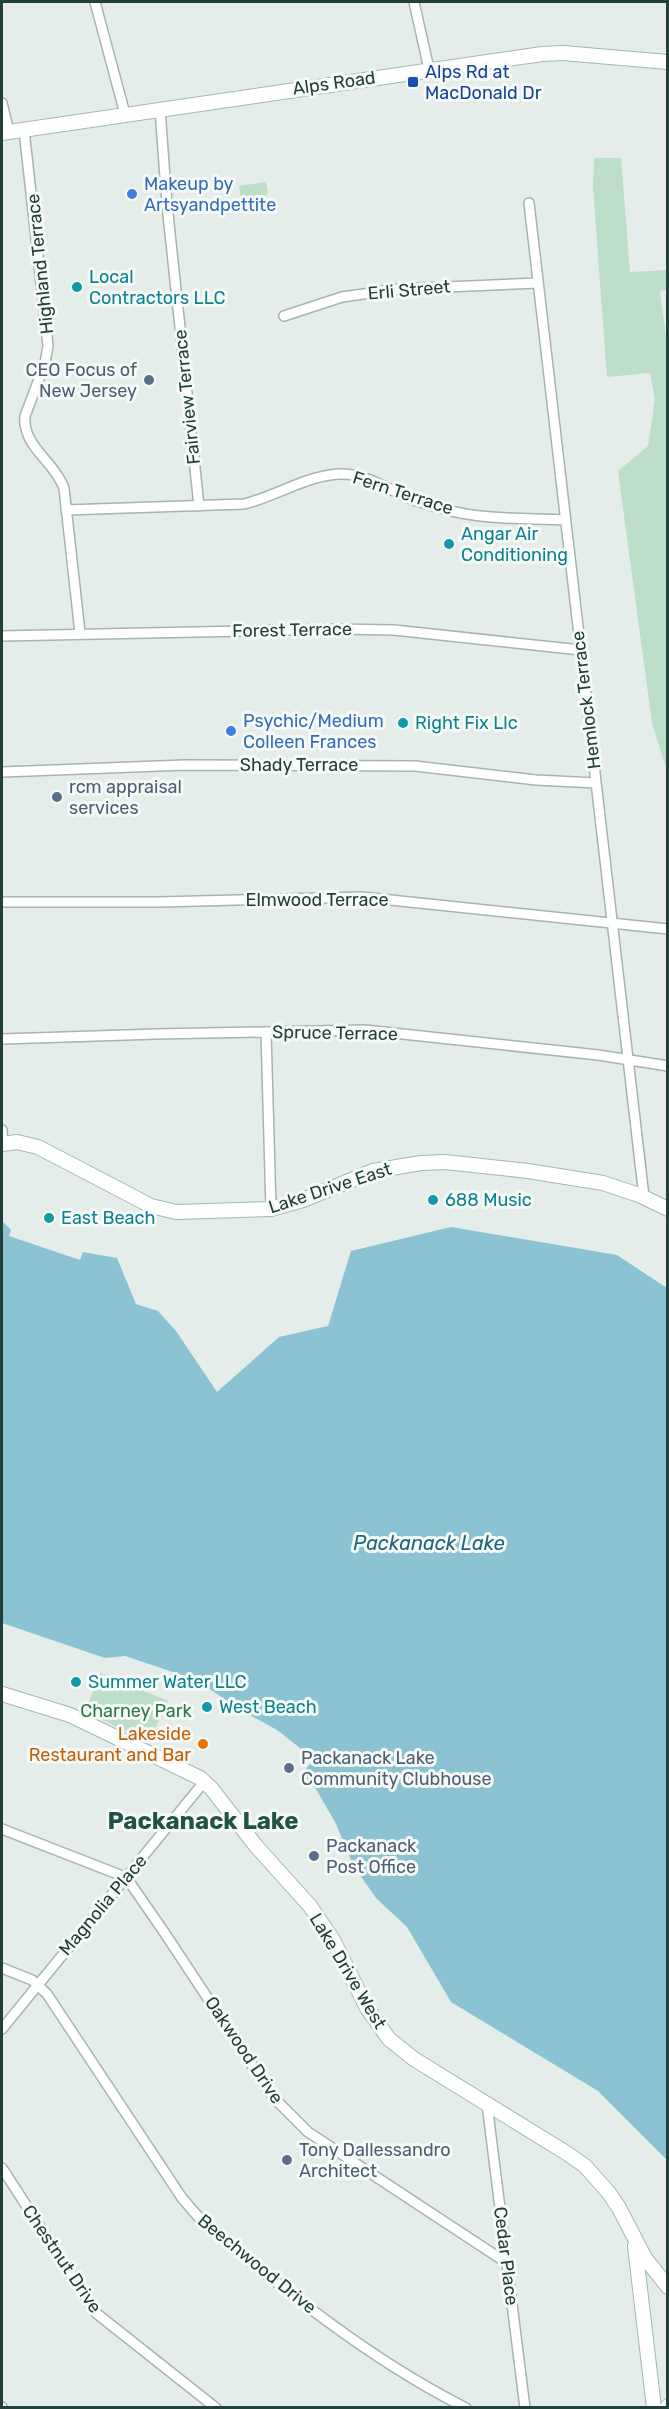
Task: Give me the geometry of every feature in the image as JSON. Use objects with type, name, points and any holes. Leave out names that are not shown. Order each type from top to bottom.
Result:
[{"type":"street","points":[[95,2],[125,114]]},
{"type":"street","points":[[414,2],[429,69]]},
{"type":"street","name":"Alps Road","points":[[5,133],[542,54],[563,53],[668,62]]},
{"type":"street","points":[[2,103],[5,133]]},
{"type":"street","name":"Fairview Terrace","points":[[160,109],[166,205],[199,506]]},
{"type":"street","name":"Highland Terrace","points":[[24,130],[48,346],[45,363],[25,416],[24,425],[31,442],[60,477],[64,488],[80,633]]},
{"type":"street","name":"Hemlock Terrace","points":[[529,203],[644,1197]]},
{"type":"street","name":"Erli Street","points":[[284,316],[332,299],[387,291],[425,287],[538,283]]},
{"type":"street","name":"Fern Terrace","points":[[66,510],[244,504],[258,501],[298,483],[342,474],[364,477],[416,501],[447,510],[565,520]]},
{"type":"street","name":"Forest Terrace","points":[[2,636],[335,629],[394,630],[581,650]]},
{"type":"street","name":"Shady Terrace","points":[[2,772],[185,765],[415,765],[536,780],[596,783]]},
{"type":"street","name":"Elmwood Terrace","points":[[2,902],[159,902],[362,897],[668,930]]},
{"type":"street","name":"Spruce Terrace","points":[[2,1039],[381,1031],[627,1059],[668,1066]]},
{"type":"street","points":[[266,1032],[271,1209]]},
{"type":"street","name":"Lake Drive East","points":[[2,1139],[38,1147],[151,1206],[176,1212],[271,1209],[303,1200],[373,1171],[421,1163],[445,1162],[528,1171],[603,1184],[644,1197],[668,1209]]},
{"type":"street","name":"Lake Drive West","points":[[2,1694],[70,1716],[185,1769],[204,1782],[256,1846],[310,1906],[333,1940],[368,2008],[389,2039],[414,2059],[585,2166],[619,2208],[634,2239],[663,2281]]},
{"type":"street","name":"Magnolia Place","points":[[2,2029],[204,1782]]},
{"type":"street","name":"Oakwood Drive","points":[[2,1829],[125,1879],[134,1887],[273,2097],[286,2112],[308,2132],[507,2263]]},
{"type":"street","name":"Beechwood Drive","points":[[2,1968],[37,1984],[48,1994],[182,2198],[201,2220],[347,2336],[417,2382],[466,2408]]},
{"type":"street","name":"Cedar Place","points":[[487,2104],[525,2408]]},
{"type":"street","name":"Chestnut Drive","points":[[2,2168],[96,2313],[216,2408]]},
{"type":"street","points":[[634,2239],[653,2401],[668,2391]]},
{"type":"street","points":[[642,2302],[646,2288],[663,2281]]},
{"type":"green space","points":[[594,158],[621,158],[630,272],[667,270],[667,290],[660,291],[668,351],[667,771],[652,723],[618,471],[648,446],[655,399],[650,373],[607,377],[593,188]]},
{"type":"green space","points":[[266,182],[268,194],[263,197],[263,200],[242,204],[239,186]]},
{"type":"green space","name":"Charney Park","points":[[100,1673],[168,1701],[149,1742],[85,1712]]},
{"type":"water","name":"Packanack Lake","points":[[2,1221],[11,1230],[9,1236],[80,1260],[83,1252],[117,1258],[136,1304],[158,1311],[176,1331],[217,1392],[279,1337],[328,1326],[351,1251],[451,1227],[617,1255],[667,1288],[667,2160],[598,2091],[451,2002],[407,1927],[376,1898],[353,1865],[336,1824],[316,1789],[300,1776],[314,1759],[277,1730],[237,1708],[197,1680],[125,1656],[105,1658],[2,1623]]},
{"type":"place","name":"Alps Rd at MacDonald Dr","points":[[413,82]]},
{"type":"place","name":"Makeup by Artsyandpettite","points":[[132,194]]},
{"type":"place","name":"Local Contractors LLC","points":[[77,287]]},
{"type":"place","name":"CEO Focus of New Jersey","points":[[149,380]]},
{"type":"place","name":"Angar Air Conditioning","points":[[449,544]]},
{"type":"place","name":"Right Fix Llc","points":[[403,723]]},
{"type":"place","name":"Psychic/Medium Colleen Frances","points":[[231,731]]},
{"type":"place","name":"rcm appraisal services","points":[[57,797]]},
{"type":"place","name":"688 Music","points":[[433,1200]]},
{"type":"place","name":"East Beach","points":[[49,1218]]},
{"type":"place","name":"Summer Water LLC","points":[[76,1682]]},
{"type":"place","name":"West Beach","points":[[207,1707]]},
{"type":"place","name":"Lakeside Restaurant and Bar","points":[[203,1744]]},
{"type":"place","name":"Packanack Lake Community Clubhouse","points":[[289,1768]]},
{"type":"place","name":"Packanack Post Office","points":[[314,1856]]},
{"type":"place","name":"Tony Dallessandro Architect","points":[[287,2160]]},
{"type":"district","name":"Packanack Lake","points":[[203,1821]]}]
